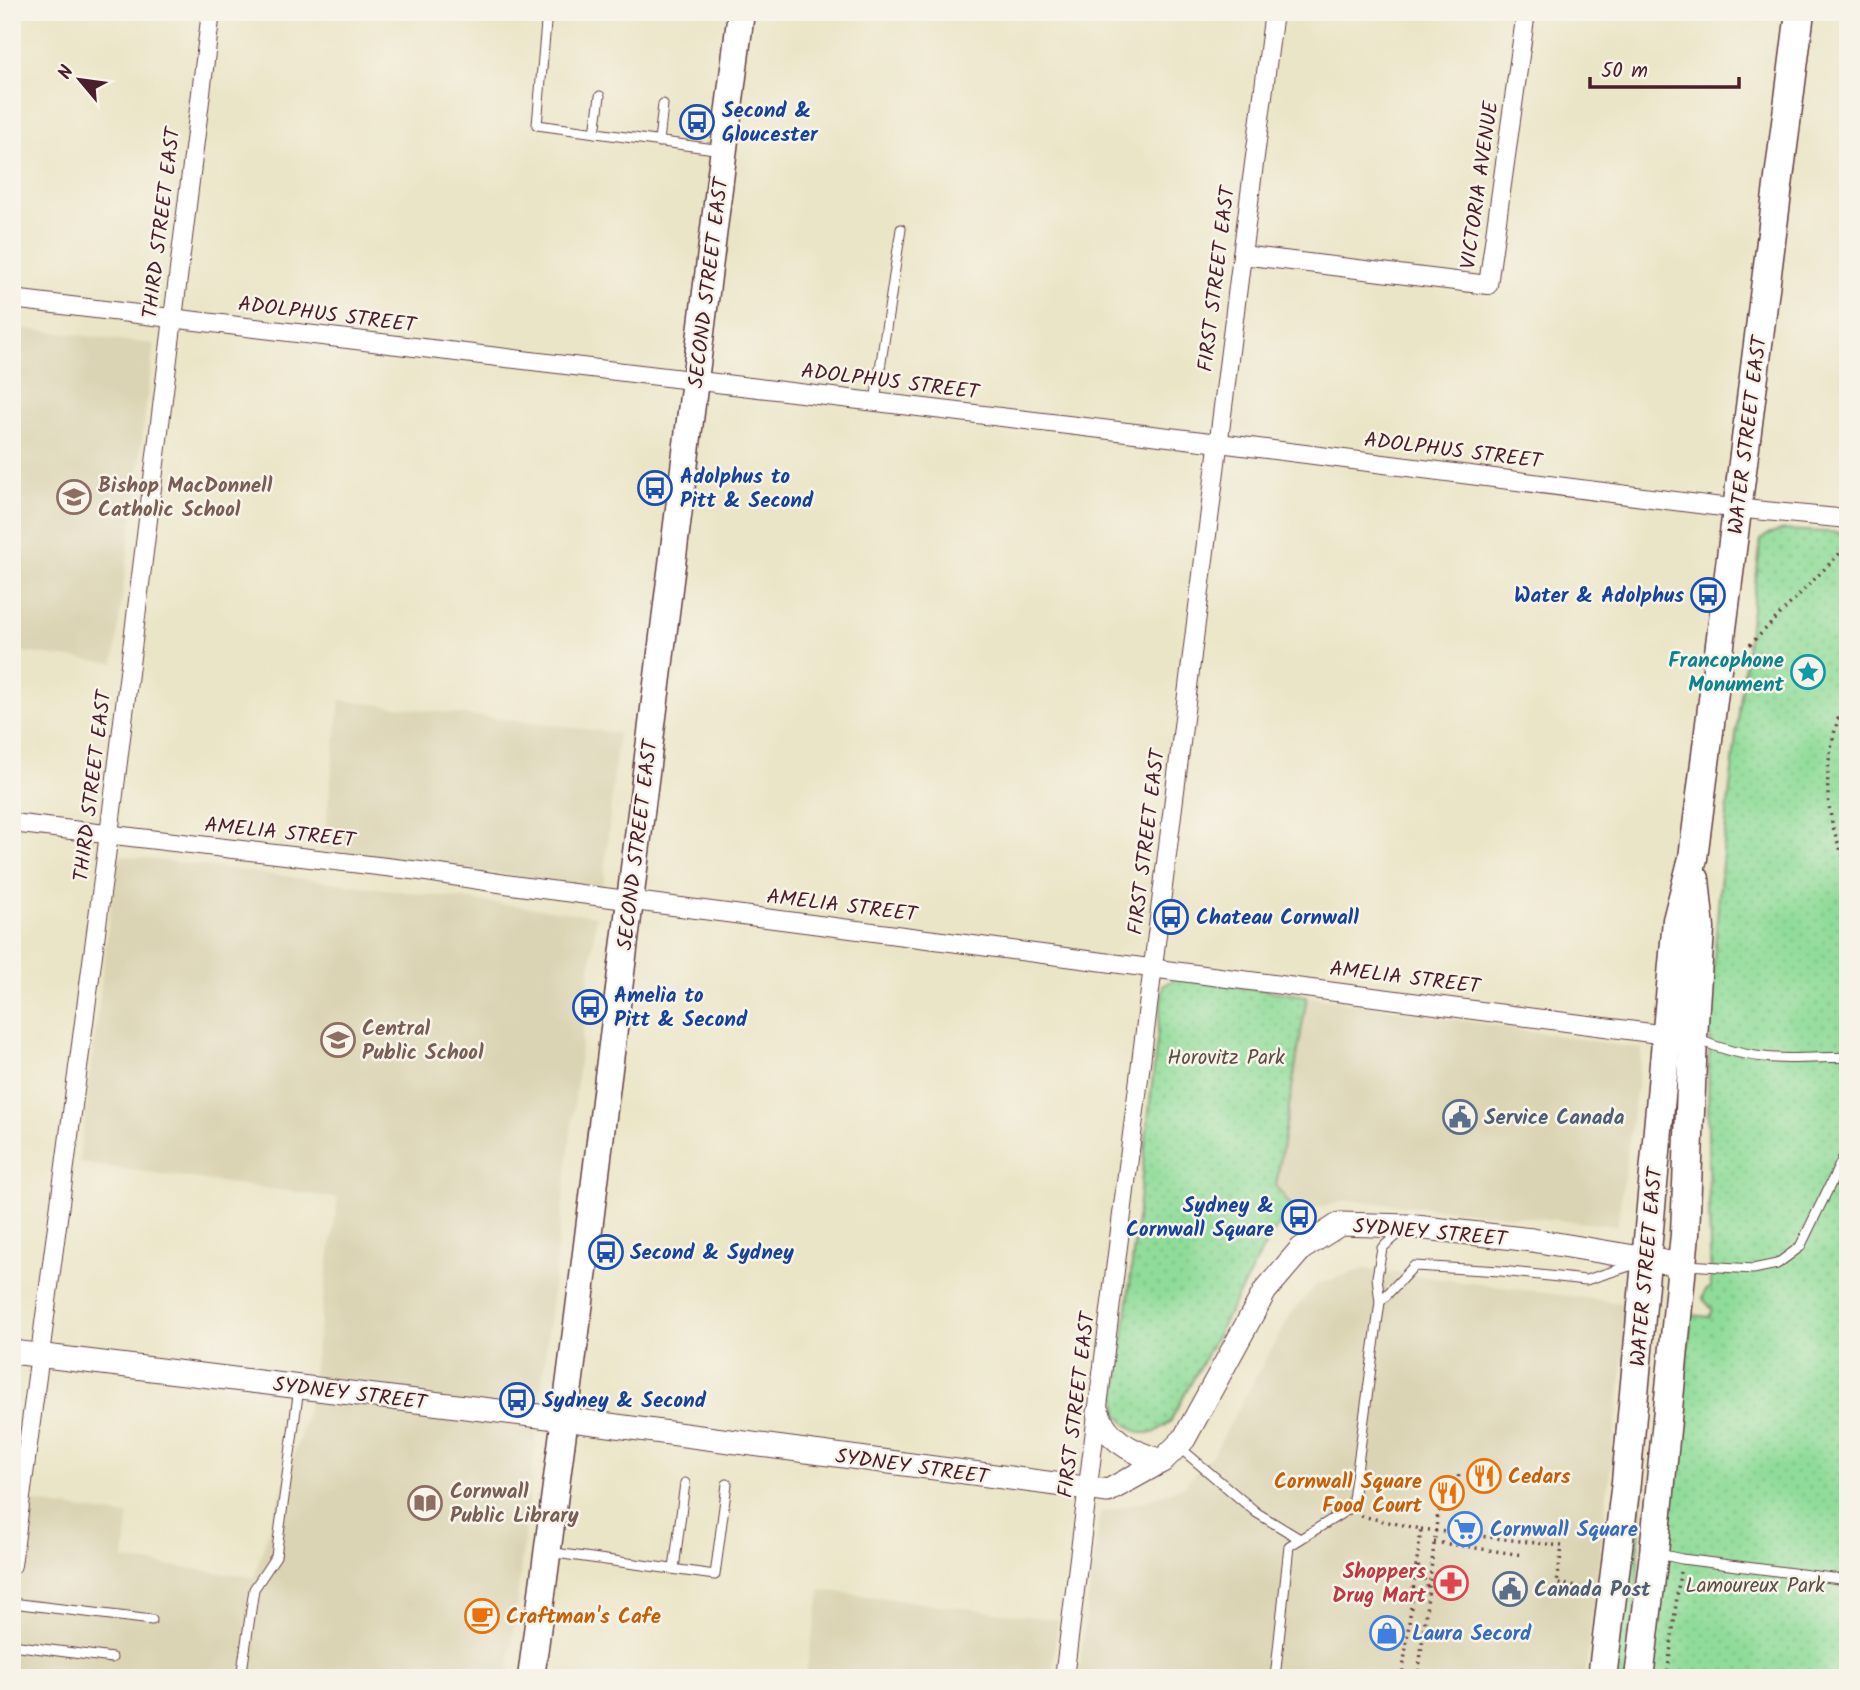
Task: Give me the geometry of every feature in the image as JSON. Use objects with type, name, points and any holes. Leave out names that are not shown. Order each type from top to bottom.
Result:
[{"type":"main road","name":"SECOND STREET EAST","points":[[531,1678],[741,12]]},
{"type":"main road","name":"WATER STREET EAST","points":[[1639,1678],[1683,1265],[1677,920],[1693,858],[1750,509],[1800,12]]},
{"type":"main road","name":"WATER STREET EAST","points":[[1602,1678],[1626,1482],[1647,1260],[1680,1036]]},
{"type":"street","name":"THIRD STREET EAST","points":[[12,1565],[109,834],[211,12]]},
{"type":"street","name":"FIRST STREET EAST","points":[[1064,1678],[1274,12]]},
{"type":"street","name":"VICTORIA AVENUE","points":[[1242,255],[1488,285],[1526,12]]},
{"type":"street","name":"ADOLPHUS STREET","points":[[12,299],[1848,519]]},
{"type":"street","name":"AMELIA STREET","points":[[12,823],[420,871],[1680,1036]]},
{"type":"street","name":"SYDNEY STREET","points":[[12,1353],[564,1419],[1108,1491],[1170,1453],[1184,1439],[1265,1291],[1301,1249],[1340,1224],[1407,1226],[1532,1240],[1683,1265]]},
{"type":"street","points":[[1098,1413],[1103,1426],[1141,1456],[1170,1453]]},
{"type":"lane","points":[[547,12],[537,125],[724,150]]},
{"type":"lane","points":[[595,133],[600,96]]},
{"type":"lane","points":[[659,142],[663,104]]},
{"type":"lane","points":[[875,402],[901,229]]},
{"type":"lane","points":[[1680,1036],[1757,1058],[1848,1057]]},
{"type":"lane","points":[[1683,1265],[1752,1269],[1777,1264],[1800,1247],[1848,1148]]},
{"type":"lane","points":[[1275,1678],[1289,1546],[1352,1507],[1380,1302],[1377,1277],[1382,1248],[1407,1226]]},
{"type":"lane","points":[[1380,1302],[1414,1266],[1501,1270],[1586,1280],[1647,1260]]},
{"type":"lane","points":[[241,1678],[254,1589],[276,1556],[299,1386]]},
{"type":"lane","points":[[1170,1453],[1256,1513],[1300,1539]]},
{"type":"lane","points":[[674,1569],[685,1483]]},
{"type":"lane","points":[[547,1551],[715,1575],[727,1483]]},
{"type":"lane","points":[[1654,1553],[1848,1580]]},
{"type":"lane","points":[[12,1604],[152,1620]]},
{"type":"lane","points":[[12,1645],[113,1658]]},
{"type":"path","points":[[1745,650],[1848,545]]},
{"type":"path","points":[[1848,691],[1835,728],[1826,783],[1829,818],[1848,866]]},
{"type":"path","points":[[1418,1678],[1438,1512],[1457,1493],[1459,1472]]},
{"type":"path","points":[[1352,1507],[1361,1516],[1421,1529],[1562,1546],[1557,1584],[1580,1587]]},
{"type":"path","points":[[1402,1678],[1421,1529]]},
{"type":"path","points":[[1434,1542],[1523,1555]]},
{"type":"path","points":[[1667,1678],[1682,1559]]},
{"type":"path","points":[[1417,1564],[1429,1590]]},
{"type":"shaded area","name":"Bishop MacDonnell Catholic School","points":[[12,327],[154,344],[114,663],[12,651]]},
{"type":"shaded area","points":[[340,700],[618,733],[603,888],[323,850]]},
{"type":"shaded area","points":[[117,855],[596,916],[508,1678],[12,1678],[12,1499],[128,1516],[124,1560],[254,1577],[307,1413],[338,1198],[79,1163]]},
{"type":"shaded area","points":[[1307,996],[1642,1049],[1617,1226],[1351,1200],[1296,1212],[1276,1186]]},
{"type":"shaded area","points":[[1364,1269],[1630,1304],[1585,1678],[1078,1678],[1100,1513],[1145,1501],[1184,1486],[1215,1451],[1292,1312],[1318,1284]]},
{"type":"shaded area","points":[[821,1590],[1058,1620],[1051,1678],[805,1678]]},
{"type":"green space","name":"Lamoureux Park","points":[[1784,530],[1848,533],[1848,1678],[1651,1678],[1692,1315],[1709,1317],[1713,1310],[1703,1299],[1705,1291],[1711,1287],[1709,1063],[1713,970],[1730,785],[1761,540],[1767,535]]},
{"type":"green space","name":"Horovitz Park","points":[[1176,978],[1307,996],[1276,1186],[1296,1212],[1283,1220],[1268,1240],[1170,1422],[1154,1433],[1139,1433],[1126,1424],[1118,1413],[1117,1398],[1163,986]]},
{"type":"green space","points":[[1637,1486],[1641,1487],[1637,1590],[1625,1588]]},
{"type":"green space","points":[[1624,1593],[1637,1594],[1628,1678],[1613,1678]]},
{"type":"place","name":"Second & Gloucester","points":[[697,122]]},
{"type":"place","name":"Adolphus to Pitt & Second","points":[[655,488]]},
{"type":"place","name":"Bishop MacDonnell Catholic School","points":[[74,497]]},
{"type":"place","name":"Water & Adolphus","points":[[1708,595]]},
{"type":"place","name":"Francophone Monument","points":[[1808,672]]},
{"type":"place","name":"Chateau Cornwall","points":[[1171,917]]},
{"type":"place","name":"Amelia to Pitt & Second","points":[[590,1007]]},
{"type":"place","name":"Central Public School","points":[[338,1040]]},
{"type":"place","name":"Service Canada","points":[[1460,1117]]},
{"type":"place","name":"Sydney & Cornwall Square","points":[[1299,1217]]},
{"type":"place","name":"Second & Sydney","points":[[606,1252]]},
{"type":"place","name":"Sydney & Second","points":[[517,1400]]},
{"type":"place","name":"Cedars","points":[[1484,1476]]},
{"type":"place","name":"Cornwall Square Food Court","points":[[1447,1493]]},
{"type":"place","name":"Cornwall Public Library","points":[[425,1503]]},
{"type":"place","name":"Cornwall Square","points":[[1465,1529]]},
{"type":"place","name":"Shoppers Drug Mart","points":[[1451,1583]]},
{"type":"place","name":"Canada Post","points":[[1510,1589]]},
{"type":"place","name":"Craftman's Cafe","points":[[482,1616]]},
{"type":"place","name":"Laura Secord","points":[[1387,1633]]}]
